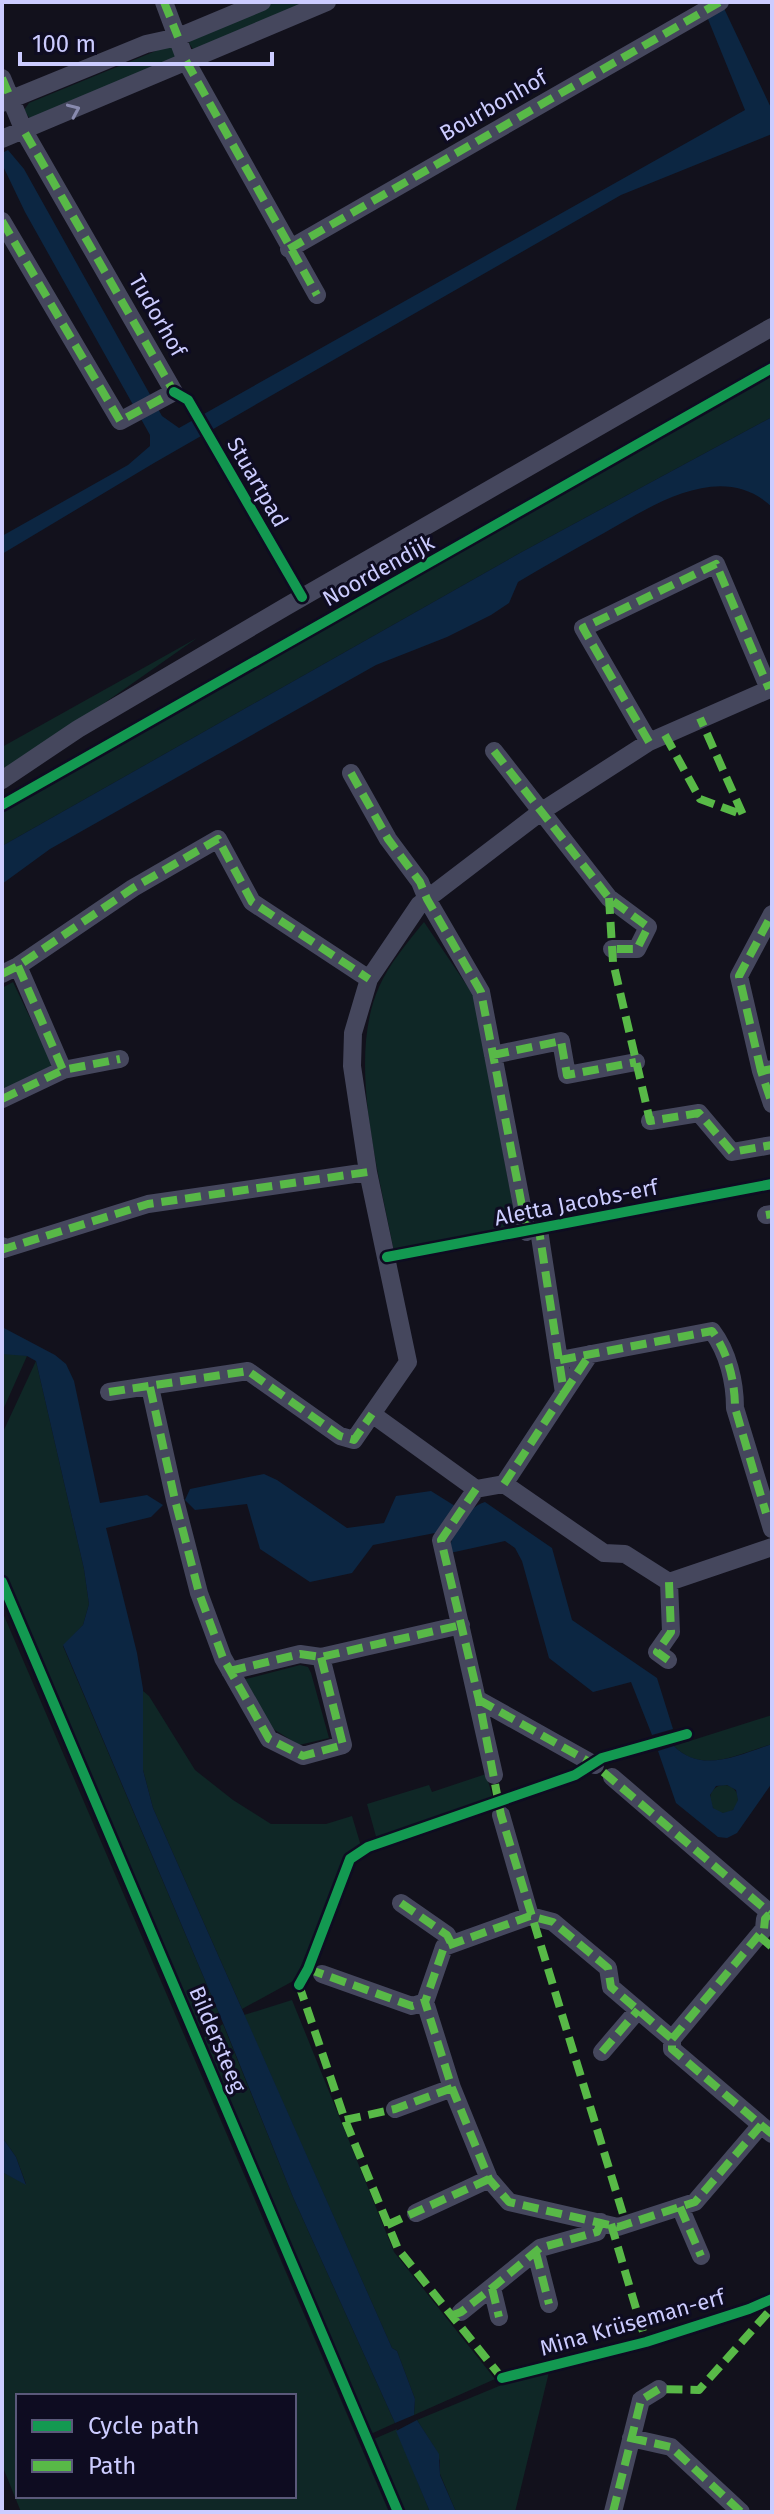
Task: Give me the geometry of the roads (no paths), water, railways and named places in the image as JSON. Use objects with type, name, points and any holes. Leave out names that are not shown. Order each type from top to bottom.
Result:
[{"type":"street","points":[[164,2],[186,61],[317,295]]},
{"type":"street","points":[[6,101],[146,44],[178,37],[262,2]]},
{"type":"street","points":[[2,139],[327,2]]},
{"type":"street","name":"Bourbonhof","points":[[289,249],[720,2]]},
{"type":"street","points":[[2,78],[6,101],[24,131]]},
{"type":"street","name":"Tudorhof","points":[[2,221],[120,421],[174,392],[24,131]]},
{"type":"street","name":"Noordendijk","points":[[2,768],[78,729],[772,327]]},
{"type":"street","points":[[109,1392],[248,1371],[340,1436],[354,1440],[408,1362],[368,1172],[352,1066],[353,1033],[369,979],[419,905],[542,811],[649,742],[770,688],[716,564],[583,628],[649,742]]},
{"type":"street","name":"Noordendijk","points":[[2,780],[78,729]]},
{"type":"street","points":[[494,751],[609,898],[648,927],[637,949],[612,949]]},
{"type":"street","name":"Aletta Jacobs-erf","points":[[351,773],[388,839],[420,882],[481,992],[560,1360],[564,1393]]},
{"type":"street","points":[[63,1070],[10,970],[133,888],[218,839],[252,902],[369,979]]},
{"type":"street","points":[[772,914],[739,976],[767,1070],[772,1104]]},
{"type":"street","points":[[493,1055],[561,1041],[567,1075],[636,1062]]},
{"type":"street","points":[[2,1099],[63,1070],[120,1059]]},
{"type":"street","points":[[650,1121],[699,1113],[732,1152],[772,1145]]},
{"type":"street","points":[[2,1246],[4,1249],[148,1204],[368,1172]]},
{"type":"street","points":[[560,1360],[712,1331],[724,1348],[735,1394],[735,1408],[770,1518]]},
{"type":"street","points":[[504,1484],[590,1354]]},
{"type":"street","points":[[150,1387],[199,1593],[223,1658],[269,1739],[303,1756],[343,1745],[321,1657]]},
{"type":"street","points":[[372,1414],[476,1489]]},
{"type":"street","points":[[494,1775],[441,1540],[476,1489],[504,1484],[604,1553],[625,1554],[669,1582]]},
{"type":"street","points":[[669,1582],[772,1547]]},
{"type":"street","points":[[668,1660],[657,1652],[671,1632],[669,1582]]},
{"type":"street","points":[[230,1671],[300,1654],[321,1657],[461,1625]]},
{"type":"street","points":[[479,1700],[595,1765]]},
{"type":"street","points":[[612,1777],[771,1912],[765,1942],[672,2039],[672,2049],[766,2129],[695,2202],[618,2227],[509,2202],[489,2179],[452,2088],[425,2002],[444,1947],[530,1916],[553,1922],[608,1968],[611,1987],[672,2039]]},
{"type":"street","points":[[501,1815],[530,1916]]},
{"type":"street","points":[[401,1903],[447,1935],[451,1943]]},
{"type":"street","points":[[322,1974],[412,2006],[425,2002]]},
{"type":"street","points":[[602,2052],[638,2010]]},
{"type":"street","points":[[395,2109],[452,2088]]},
{"type":"street","points":[[416,2213],[489,2179]]},
{"type":"street","name":"Mina Krüseman-erf","points":[[680,2207],[701,2256]]},
{"type":"street","points":[[461,2312],[540,2248],[597,2232],[601,2222]]},
{"type":"street","name":"Mina Krüseman-erf","points":[[536,2253],[549,2304]]},
{"type":"street","points":[[492,2288],[499,2317]]},
{"type":"street","points":[[613,2512],[641,2400],[659,2389]]},
{"type":"street","points":[[631,2438],[671,2447],[741,2512]]},
{"type":"water","points":[[701,2],[721,2],[772,110],[772,134],[621,195],[154,463],[2,554],[2,536],[128,465],[150,446],[150,435],[25,212],[2,164],[2,153],[8,150],[24,169],[162,416],[179,428],[745,110]]},
{"type":"water","points":[[772,417],[772,507],[752,493],[731,487],[709,487],[665,500],[518,582],[509,603],[491,615],[447,637],[376,665],[50,849],[2,884],[2,846],[520,553]]},
{"type":"water","points":[[2,1327],[66,1364],[74,1381],[100,1503],[147,1495],[163,1505],[151,1517],[106,1528],[143,1689],[143,1770],[153,1808],[392,2348],[397,2351],[415,2399],[414,2415],[395,2423],[293,2197],[63,1645],[83,1625],[89,1604],[84,1569],[36,1361],[27,1356],[2,1354]]},
{"type":"water","points":[[264,1474],[347,1528],[384,1523],[396,1496],[431,1491],[455,1506],[440,1532],[373,1545],[352,1573],[310,1582],[260,1549],[247,1504],[195,1510],[185,1500],[190,1489]]},
{"type":"water","points":[[485,1502],[552,1548],[572,1620],[657,1678],[673,1729],[652,1735],[631,1682],[593,1692],[549,1658],[522,1561],[515,1548],[505,1541],[450,1553],[452,1539],[460,1523],[472,1509]]},
{"type":"water","points":[[772,1744],[772,1783],[737,1833],[727,1838],[718,1837],[676,1803],[658,1751],[674,1746],[696,1759],[708,1761],[734,1757]],"holes":[[[727,1785],[736,1790],[738,1800],[733,1810],[723,1813],[713,1808],[710,1795],[716,1786]]]},
{"type":"water","points":[[2,2137],[16,2157],[26,2185],[2,2172]]},
{"type":"water","points":[[417,2420],[439,2454],[440,2475],[456,2512],[430,2512],[396,2431]]}]
